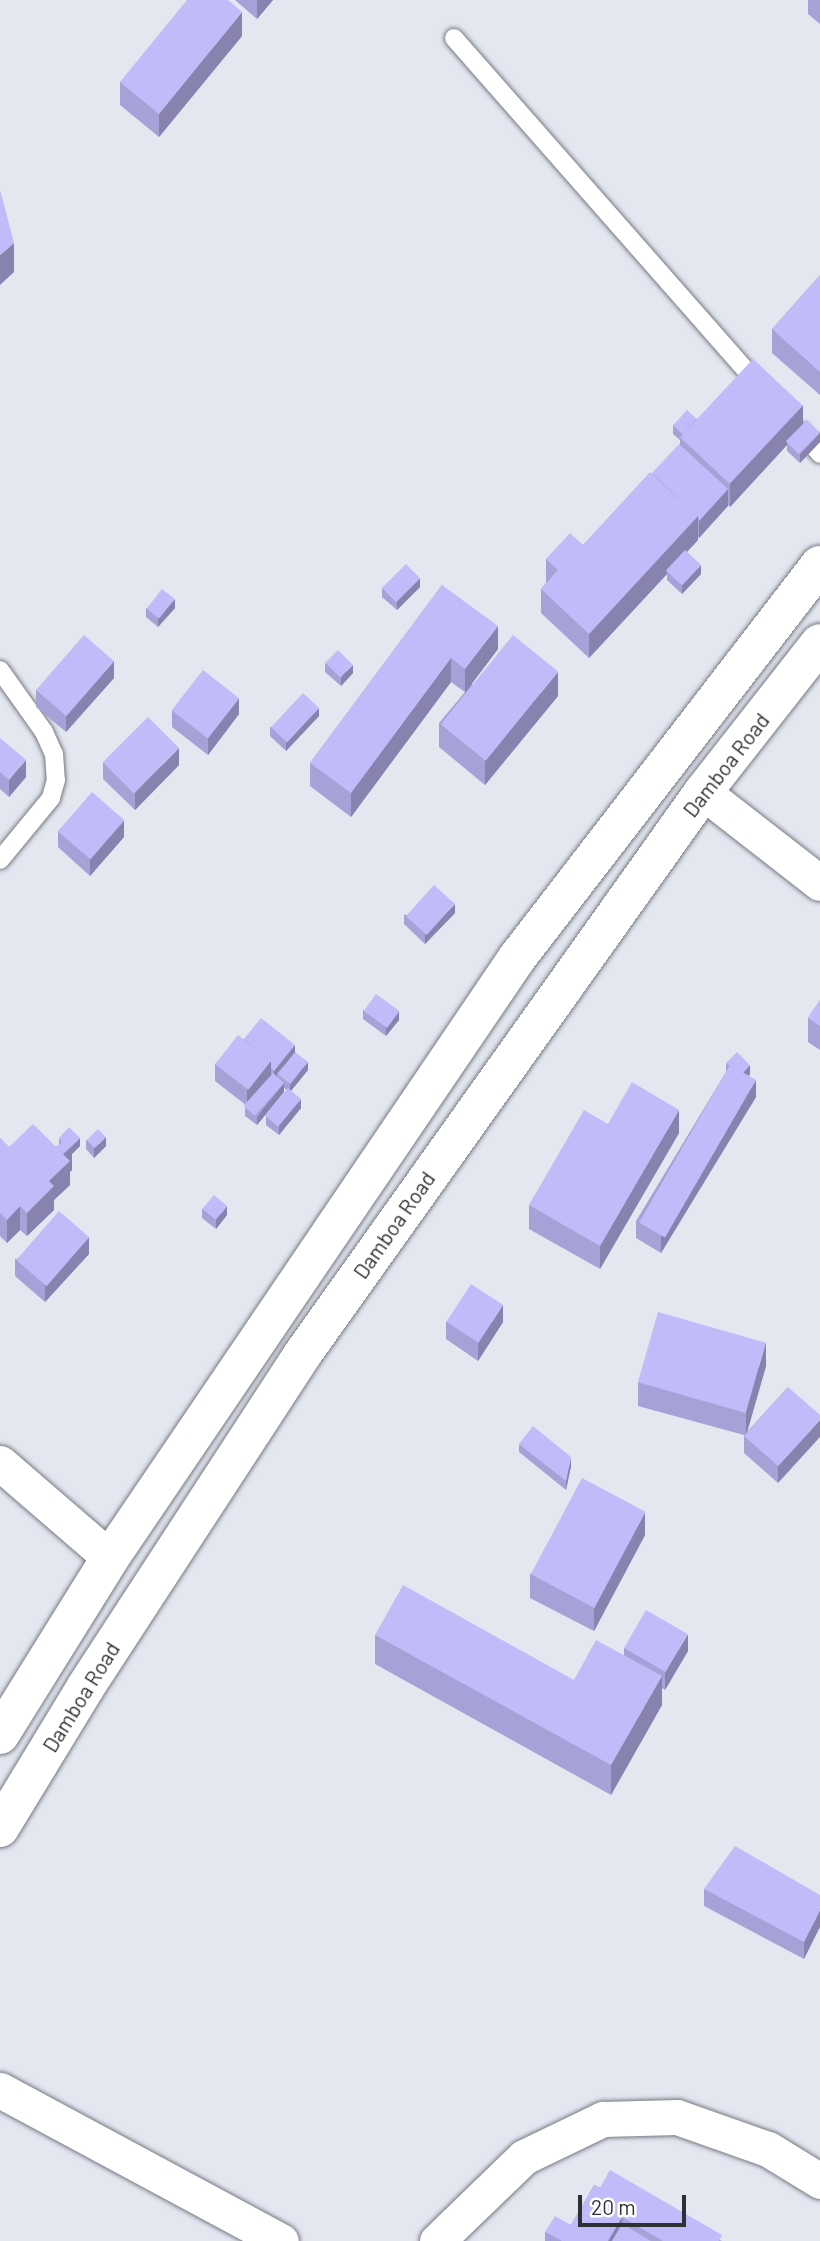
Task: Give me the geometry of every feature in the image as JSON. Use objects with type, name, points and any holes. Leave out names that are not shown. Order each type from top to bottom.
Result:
[{"type":"main road","points":[[0,1735],[110,1558],[517,958],[820,565]]},
{"type":"main road","name":"Damboa Road","points":[[0,1828],[85,1688],[302,1355],[703,792],[820,643]]},
{"type":"street","points":[[703,792],[820,883]]},
{"type":"street","points":[[0,1464],[110,1558]]},
{"type":"street","points":[[0,2090],[281,2241]]},
{"type":"street","points":[[437,2241],[524,2157],[603,2119],[677,2118],[768,2150],[820,2181]]},
{"type":"lane","points":[[454,38],[774,402]]},
{"type":"lane","points":[[793,422],[820,454]]},
{"type":"lane","points":[[0,670],[44,732],[54,754],[56,780],[51,798],[0,860]]},
{"type":"building","points":[[187,0],[228,0],[242,12],[159,114],[120,82]]},
{"type":"building","points":[[0,191],[14,243],[0,255]]},
{"type":"building","points":[[820,275],[820,372],[772,329]]},
{"type":"building","points":[[753,359],[803,405],[730,484],[680,437]]},
{"type":"building","points":[[687,410],[697,419],[683,434],[673,426]]},
{"type":"building","points":[[807,420],[820,433],[799,454],[786,441]]},
{"type":"building","points":[[679,444],[728,489],[699,521],[698,516],[652,473]]},
{"type":"building","points":[[650,472],[698,516],[589,634],[541,589],[558,570],[546,559],[570,533],[583,545]]},
{"type":"building","points":[[685,550],[701,565],[682,585],[666,570]]},
{"type":"building","points":[[406,564],[420,578],[396,602],[382,588]]},
{"type":"building","points":[[442,585],[498,626],[465,669],[451,658],[351,793],[310,763]]},
{"type":"building","points":[[162,589],[175,599],[159,619],[147,609]]},
{"type":"building","points":[[84,635],[114,661],[66,716],[36,690]]},
{"type":"building","points":[[513,635],[558,672],[486,761],[441,724]]},
{"type":"building","points":[[338,650],[353,665],[340,678],[325,663]]},
{"type":"building","points":[[203,670],[239,698],[208,739],[172,710]]},
{"type":"building","points":[[303,693],[319,708],[287,742],[271,727]]},
{"type":"building","points":[[148,717],[179,748],[134,793],[103,762]]},
{"type":"building","points":[[0,738],[26,760],[9,780],[0,772]]},
{"type":"building","points":[[92,792],[124,820],[90,859],[58,831]]},
{"type":"building","points":[[434,885],[455,904],[427,935],[406,916]]},
{"type":"building","points":[[376,994],[399,1011],[387,1028],[364,1011]]},
{"type":"building","points":[[820,1000],[820,1026],[808,1018]]},
{"type":"building","points":[[261,1018],[295,1045],[274,1071],[271,1061],[244,1039]]},
{"type":"building","points":[[238,1035],[271,1061],[248,1090],[215,1064]]},
{"type":"building","points":[[295,1052],[308,1062],[290,1084],[278,1074]]},
{"type":"building","points":[[737,1052],[750,1065],[743,1073],[726,1063]]},
{"type":"building","points":[[730,1065],[756,1080],[665,1238],[639,1223]]},
{"type":"building","points":[[273,1073],[284,1083],[255,1116],[244,1106]]},
{"type":"building","points":[[632,1082],[679,1110],[600,1246],[529,1205],[584,1110],[608,1124]]},
{"type":"building","points":[[288,1088],[301,1099],[278,1127],[265,1116]]},
{"type":"building","points":[[33,1124],[56,1147],[65,1139],[72,1146],[63,1154],[70,1161],[49,1181],[54,1186],[27,1213],[20,1206],[7,1220],[0,1213],[0,1138],[9,1147]]},
{"type":"building","points":[[69,1127],[80,1138],[72,1146],[65,1139],[62,1142],[59,1138]]},
{"type":"building","points":[[98,1129],[106,1137],[94,1148],[87,1140]]},
{"type":"building","points":[[214,1195],[227,1206],[215,1220],[202,1209]]},
{"type":"building","points":[[59,1211],[89,1237],[47,1286],[16,1260]]},
{"type":"building","points":[[471,1284],[503,1305],[478,1342],[446,1322]]},
{"type":"building","points":[[658,1312],[766,1343],[746,1413],[638,1382]]},
{"type":"building","points":[[788,1387],[820,1415],[820,1420],[778,1466],[744,1436]]},
{"type":"building","points":[[533,1426],[571,1457],[566,1481],[519,1444]]},
{"type":"building","points":[[582,1478],[646,1512],[594,1608],[531,1574]]},
{"type":"building","points":[[403,1585],[574,1680],[596,1640],[662,1676],[611,1765],[375,1635]]},
{"type":"building","points":[[646,1610],[688,1634],[666,1672],[624,1648]]},
{"type":"building","points":[[735,1846],[820,1895],[820,1910],[804,1942],[704,1889]]},
{"type":"building","points":[[610,2170],[722,2235],[719,2241],[663,2241],[622,2217],[608,2241],[562,2241],[545,2232],[555,2216],[571,2225],[594,2185],[600,2188]]},
{"type":"building","points":[[622,2224],[651,2241],[612,2241]]}]
